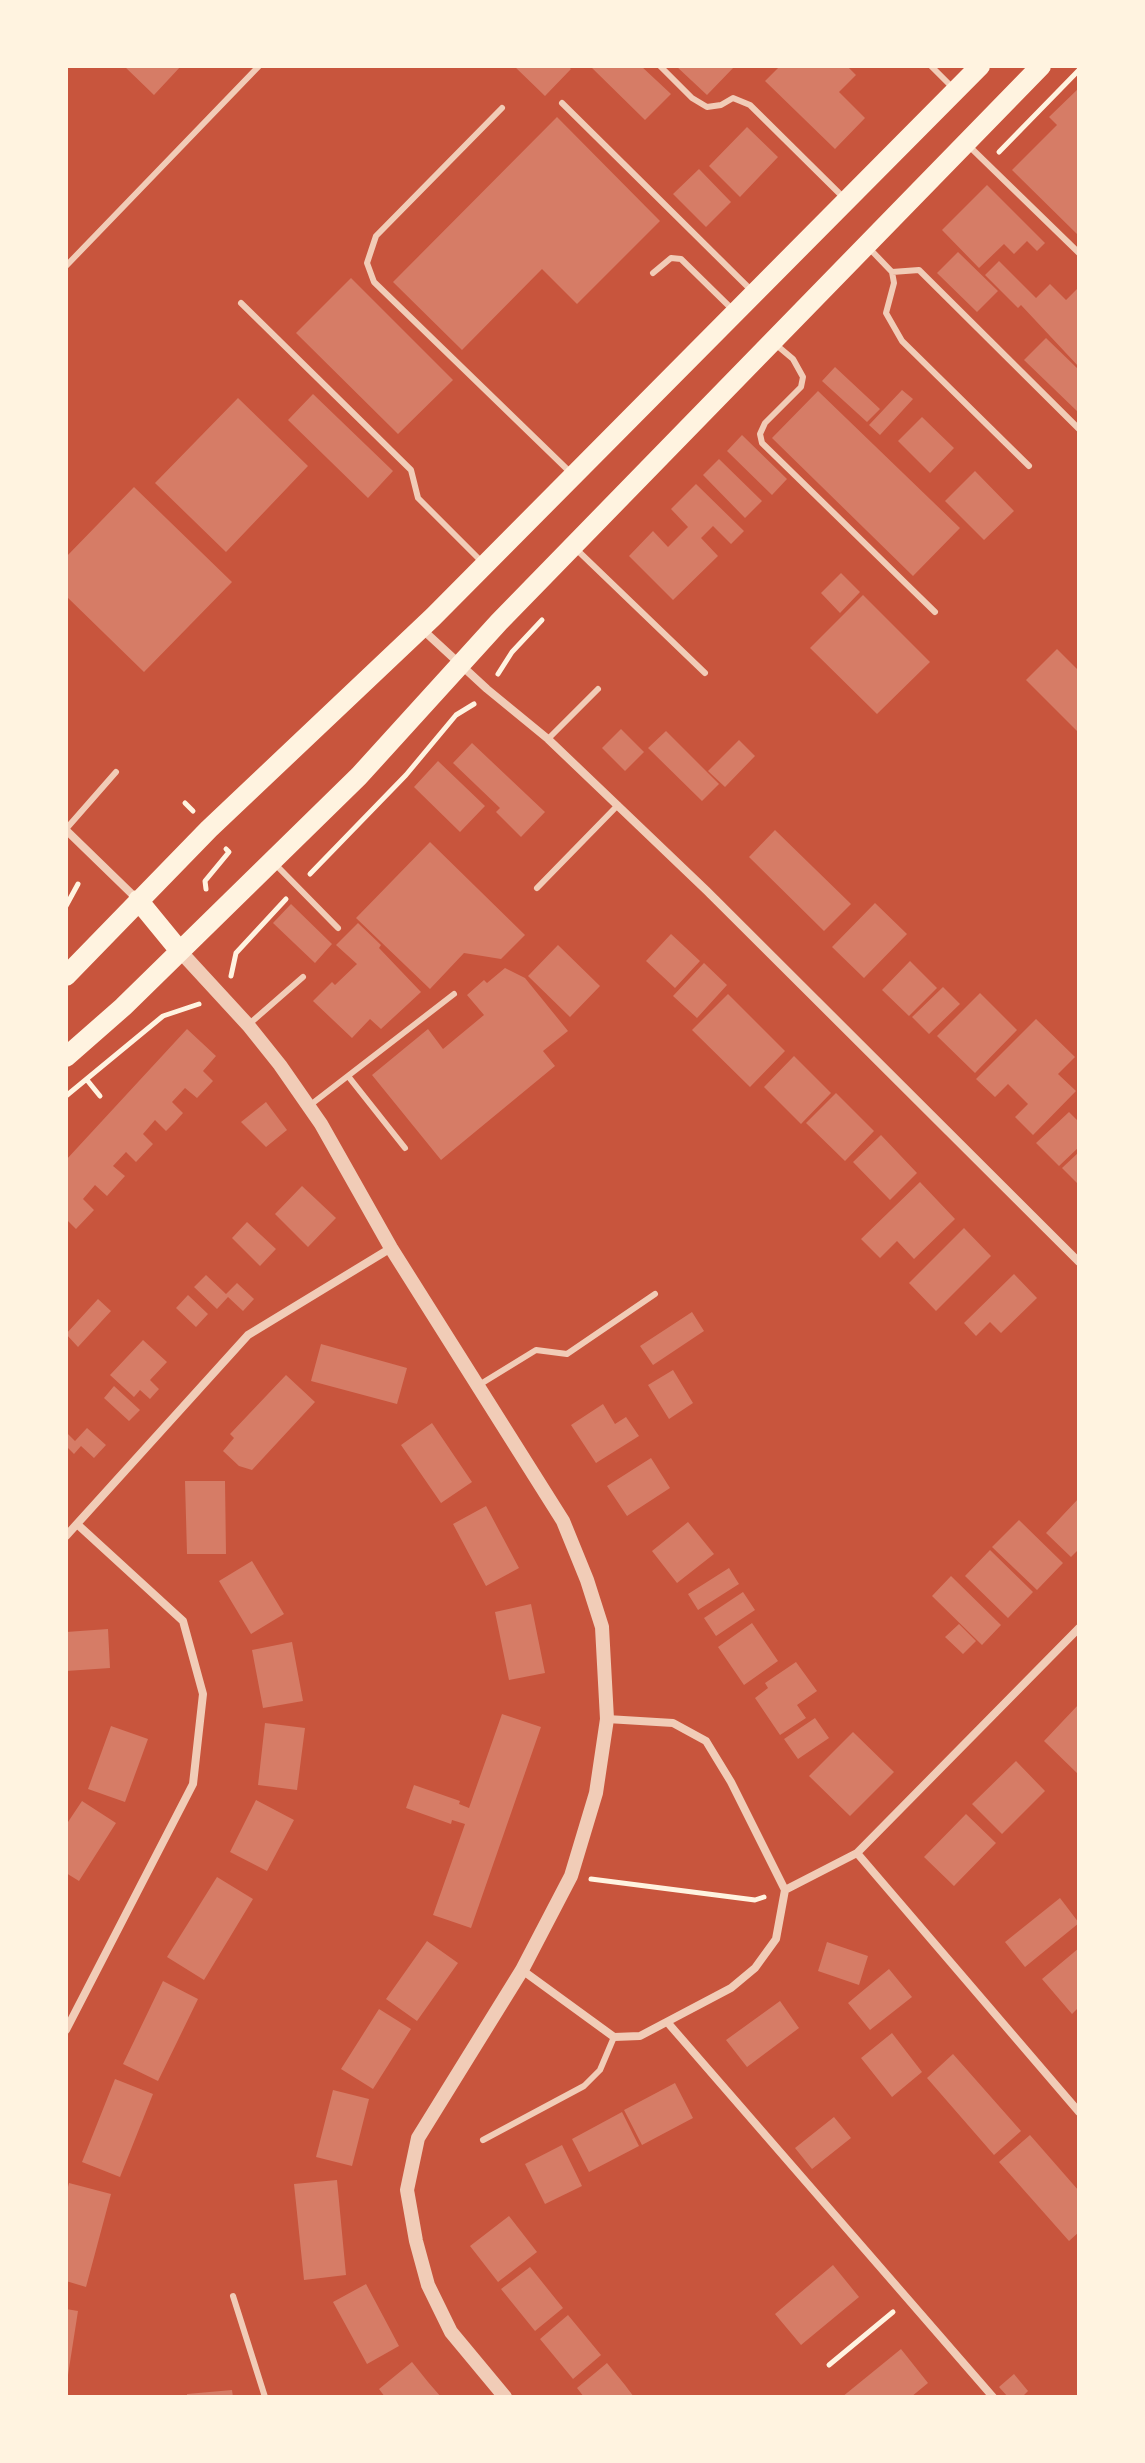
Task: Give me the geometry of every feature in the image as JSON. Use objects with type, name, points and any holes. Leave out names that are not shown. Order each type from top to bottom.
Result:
[{"type":"main road","points":[[66,976],[209,829],[421,628],[980,66]]},
{"type":"main road","points":[[66,1057],[123,1007],[359,776],[459,665],[1041,66]]},
{"type":"main road","points":[[138,900],[179,950]]},
{"type":"street","points":[[421,628],[459,665],[548,739],[718,901],[1079,1262]]},
{"type":"street","points":[[66,829],[138,900]]},
{"type":"street","points":[[179,950],[248,1025],[309,1106],[391,1248],[563,1521],[602,1627],[607,1719],[596,1793],[571,1876],[522,1970],[418,2138],[407,2190],[428,2285],[451,2332],[505,2397]]},
{"type":"street","points":[[66,1536],[248,1335],[391,1248]]},
{"type":"street","points":[[66,2030],[193,1784],[203,1694],[183,1621],[77,1524]]},
{"type":"street","points":[[785,1890],[857,1853],[1079,1628]]},
{"type":"street","points":[[522,1970],[614,2037],[640,2036],[731,1988],[755,1968],[776,1939],[785,1890],[731,1782],[706,1741],[673,1723],[607,1719]]},
{"type":"street","points":[[857,1853],[1079,2112]]},
{"type":"street","points":[[668,2023],[993,2397]]},
{"type":"lane","points":[[66,266],[259,66]]},
{"type":"lane","points":[[660,66],[692,98],[707,107],[721,105],[733,98],[750,105],[846,201]]},
{"type":"lane","points":[[931,66],[955,91]]},
{"type":"lane","points":[[562,103],[755,293]]},
{"type":"lane","points":[[502,108],[376,236],[367,263],[374,282],[573,475]]},
{"type":"lane","points":[[965,142],[1079,253]]},
{"type":"lane","points":[[865,244],[892,272],[894,283],[886,313],[902,341],[1029,466]]},
{"type":"lane","points":[[653,273],[671,258],[681,259],[736,312]]},
{"type":"lane","points":[[892,272],[919,270],[1079,429]]},
{"type":"lane","points":[[241,303],[411,470],[418,498],[485,564]]},
{"type":"lane","points":[[772,340],[793,359],[803,377],[801,387],[765,423],[760,434],[762,443],[935,612]]},
{"type":"lane","points":[[574,547],[705,673]]},
{"type":"lane","points":[[548,739],[598,689]]},
{"type":"lane","points":[[66,829],[116,772]]},
{"type":"lane","points":[[537,888],[618,805]]},
{"type":"lane","points":[[272,861],[338,928]]},
{"type":"lane","points":[[248,1025],[303,977]]},
{"type":"lane","points":[[309,1106],[454,994]]},
{"type":"lane","points":[[348,1076],[405,1148]]},
{"type":"lane","points":[[478,1385],[536,1350],[567,1354],[655,1294]]},
{"type":"lane","points":[[483,2140],[584,2086],[600,2070],[614,2037]]},
{"type":"lane","points":[[233,2296],[265,2397]]},
{"type":"path","points":[[233,974],[236,953],[406,775],[456,715],[471,708]]},
{"type":"path","points":[[207,892],[205,881],[229,852],[223,845]]},
{"type":"path","points":[[66,906],[78,884]]},
{"type":"path","points":[[66,1096],[163,1016],[197,1006]]},
{"type":"path","points":[[87,1080],[100,1096]]},
{"type":"path","points":[[571,1876],[755,1900],[785,1890]]},
{"type":"path","points":[[829,2365],[909,2300]]},
{"type":"building","points":[[124,66],[181,66],[154,95]]},
{"type":"building","points":[[514,66],[568,66],[571,69],[545,96]]},
{"type":"building","points":[[590,66],[641,66],[671,94],[645,120]]},
{"type":"building","points":[[676,66],[735,66],[707,95]]},
{"type":"building","points":[[780,66],[847,66],[856,75],[839,92],[865,118],[835,149],[765,81]]},
{"type":"building","points":[[1079,88],[1079,236],[1012,170],[1057,125],[1049,117]]},
{"type":"building","points":[[557,117],[660,221],[577,304],[542,269],[462,350],[393,282]]},
{"type":"building","points":[[747,127],[778,157],[740,197],[709,166]]},
{"type":"building","points":[[699,169],[731,202],[706,227],[673,194]]},
{"type":"building","points":[[987,185],[1045,243],[1037,251],[1027,241],[1014,254],[1004,244],[979,268],[942,230]]},
{"type":"building","points":[[958,252],[998,291],[977,312],[937,273]]},
{"type":"building","points":[[999,261],[1036,298],[1050,284],[1066,300],[1079,287],[1079,367],[1021,305],[1018,308],[985,275]]},
{"type":"building","points":[[351,278],[453,380],[398,434],[296,333]]},
{"type":"building","points":[[1046,338],[1079,370],[1079,413],[1024,360]]},
{"type":"building","points":[[835,367],[880,409],[867,422],[822,381]]},
{"type":"building","points":[[902,390],[913,399],[880,435],[869,425]]},
{"type":"building","points":[[818,391],[960,528],[913,576],[772,438]]},
{"type":"building","points":[[313,394],[393,471],[368,498],[288,420]]},
{"type":"building","points":[[238,398],[308,466],[226,552],[155,483]]},
{"type":"building","points":[[922,417],[954,448],[930,473],[898,441]]},
{"type":"building","points":[[742,435],[787,479],[772,495],[727,451]]},
{"type":"building","points":[[719,459],[762,501],[745,518],[703,475]]},
{"type":"building","points":[[975,471],[1014,511],[984,540],[945,501]]},
{"type":"building","points":[[696,484],[744,531],[731,544],[713,526],[701,538],[718,556],[673,600],[629,556],[653,531],[668,547],[688,527],[671,509]]},
{"type":"building","points":[[134,487],[232,582],[144,672],[66,596],[66,557]]},
{"type":"building","points":[[841,573],[860,592],[840,613],[821,593]]},
{"type":"building","points":[[863,595],[930,662],[877,714],[810,648]]},
{"type":"building","points":[[1057,649],[1079,671],[1079,733],[1026,680]]},
{"type":"building","points":[[621,729],[644,752],[625,771],[602,748]]},
{"type":"building","points":[[666,731],[719,784],[702,801],[648,748]]},
{"type":"building","points":[[739,740],[755,756],[725,787],[708,771]]},
{"type":"building","points":[[472,743],[545,812],[521,837],[496,812],[500,808],[453,763]]},
{"type":"building","points":[[438,761],[485,806],[460,832],[414,787]]},
{"type":"building","points":[[775,830],[851,904],[824,931],[749,857]]},
{"type":"building","points":[[430,842],[525,935],[501,959],[464,953],[430,989],[356,918]]},
{"type":"building","points":[[875,903],[907,934],[864,978],[832,947]]},
{"type":"building","points":[[291,904],[332,944],[315,963],[273,923]]},
{"type":"building","points":[[358,923],[421,992],[381,1029],[370,1019],[352,1038],[313,1001],[357,964],[336,945]]},
{"type":"building","points":[[671,934],[700,961],[675,988],[646,961]]},
{"type":"building","points":[[558,945],[600,986],[570,1017],[528,976]]},
{"type":"building","points":[[910,961],[937,988],[909,1016],[882,990]]},
{"type":"building","points":[[704,963],[727,985],[697,1018],[673,996]]},
{"type":"building","points":[[505,968],[525,978],[568,1031],[543,1051],[555,1066],[441,1160],[372,1075],[428,1029],[443,1049],[484,1015],[467,995]]},
{"type":"building","points":[[943,987],[960,1004],[929,1034],[912,1017]]},
{"type":"building","points":[[980,993],[1017,1030],[975,1073],[937,1036]]},
{"type":"building","points":[[728,994],[785,1051],[750,1087],[692,1030]]},
{"type":"building","points":[[1036,1019],[1075,1057],[1058,1074],[1076,1091],[1033,1135],[1015,1117],[1028,1104],[1008,1084],[995,1097],[976,1079]]},
{"type":"building","points":[[187,1029],[216,1056],[203,1071],[213,1081],[197,1098],[185,1088],[172,1102],[183,1113],[166,1131],[155,1120],[143,1134],[153,1144],[136,1162],[126,1152],[113,1166],[125,1176],[107,1196],[95,1185],[83,1199],[94,1210],[76,1229],[66,1219],[66,1160]]},
{"type":"building","points":[[794,1056],[831,1093],[801,1124],[764,1087]]},
{"type":"building","points":[[836,1093],[874,1131],[845,1161],[806,1123]]},
{"type":"building","points":[[266,1102],[287,1130],[266,1147],[241,1122]]},
{"type":"building","points":[[1069,1112],[1079,1122],[1079,1147],[1059,1166],[1036,1143]]},
{"type":"building","points":[[881,1135],[917,1173],[890,1200],[853,1162]]},
{"type":"building","points":[[1079,1152],[1079,1185],[1062,1168]]},
{"type":"building","points":[[920,1182],[955,1219],[914,1259],[897,1241],[880,1258],[861,1239]]},
{"type":"building","points":[[302,1186],[336,1218],[308,1247],[275,1214]]},
{"type":"building","points":[[247,1222],[276,1249],[260,1266],[232,1238]]},
{"type":"building","points":[[964,1228],[991,1256],[936,1311],[909,1283]]},
{"type":"building","points":[[1014,1274],[1037,1298],[1001,1333],[990,1322],[976,1336],[964,1323]]},
{"type":"building","points":[[206,1275],[226,1294],[237,1283],[254,1299],[243,1311],[228,1297],[217,1309],[194,1287]]},
{"type":"building","points":[[188,1295],[208,1314],[196,1327],[176,1308]]},
{"type":"building","points":[[98,1299],[111,1311],[78,1347],[66,1334]]},
{"type":"building","points":[[692,1312],[704,1331],[653,1365],[640,1346]]},
{"type":"building","points":[[143,1340],[167,1362],[150,1380],[159,1389],[150,1399],[140,1390],[134,1397],[110,1375]]},
{"type":"building","points":[[321,1344],[407,1368],[397,1404],[311,1381]]},
{"type":"building","points":[[673,1370],[693,1403],[669,1419],[648,1385]]},
{"type":"building","points":[[286,1375],[315,1402],[252,1470],[239,1466],[223,1451],[234,1438],[230,1434]]},
{"type":"building","points":[[114,1386],[140,1410],[129,1421],[104,1398]]},
{"type":"building","points":[[603,1404],[615,1424],[626,1417],[639,1436],[596,1463],[571,1425]]},
{"type":"building","points":[[432,1423],[472,1482],[441,1503],[401,1445]]},
{"type":"building","points":[[87,1428],[106,1445],[94,1458],[81,1446],[74,1454],[66,1446],[66,1432],[75,1441]]},
{"type":"building","points":[[651,1458],[670,1488],[627,1516],[607,1486]]},
{"type":"building","points":[[185,1481],[225,1481],[226,1554],[187,1554]]},
{"type":"building","points":[[1079,1498],[1079,1549],[1071,1557],[1046,1533]]},
{"type":"building","points":[[486,1506],[519,1568],[486,1586],[453,1524]]},
{"type":"building","points":[[1019,1520],[1063,1563],[1037,1590],[992,1547]]},
{"type":"building","points":[[688,1522],[714,1554],[677,1583],[652,1551]]},
{"type":"building","points":[[990,1550],[1033,1592],[1008,1618],[965,1576]]},
{"type":"building","points":[[252,1561],[284,1614],[251,1634],[219,1581]]},
{"type":"building","points":[[729,1568],[739,1584],[698,1610],[688,1594]]},
{"type":"building","points":[[951,1576],[1001,1625],[982,1645],[932,1596]]},
{"type":"building","points":[[743,1592],[755,1610],[716,1636],[704,1618]]},
{"type":"building","points":[[531,1604],[545,1673],[509,1680],[495,1612]]},
{"type":"building","points":[[752,1623],[778,1661],[744,1685],[718,1647]]},
{"type":"building","points":[[959,1624],[976,1641],[963,1654],[945,1637]]},
{"type":"building","points":[[108,1629],[110,1668],[66,1671],[66,1632]]},
{"type":"building","points":[[292,1642],[303,1701],[263,1708],[252,1650]]},
{"type":"building","points":[[796,1662],[817,1691],[797,1705],[806,1718],[780,1735],[755,1698],[768,1688],[765,1683]]},
{"type":"building","points":[[1079,1704],[1079,1775],[1044,1741]]},
{"type":"building","points":[[502,1714],[541,1727],[471,1928],[433,1915],[465,1824],[452,1820],[451,1824],[406,1808],[414,1785],[460,1801],[459,1804],[469,1808]]},
{"type":"building","points":[[815,1718],[829,1738],[798,1759],[784,1739]]},
{"type":"building","points":[[265,1723],[305,1728],[297,1790],[258,1785]]},
{"type":"building","points":[[111,1726],[148,1739],[125,1802],[88,1789]]},
{"type":"building","points":[[853,1732],[894,1772],[850,1816],[809,1776]]},
{"type":"building","points":[[1016,1761],[1045,1791],[1002,1834],[972,1804]]},
{"type":"building","points":[[256,1800],[294,1820],[267,1871],[230,1852]]},
{"type":"building","points":[[82,1801],[116,1823],[79,1881],[66,1873],[66,1825]]},
{"type":"building","points":[[966,1814],[996,1843],[954,1886],[924,1857]]},
{"type":"building","points":[[217,1877],[253,1899],[204,1980],[167,1957]]},
{"type":"building","points":[[1060,1898],[1079,1923],[1025,1967],[1005,1942]]},
{"type":"building","points":[[427,1941],[458,1963],[417,2021],[386,1999]]},
{"type":"building","points":[[827,1942],[868,1956],[859,1985],[818,1971]]},
{"type":"building","points":[[1079,1948],[1079,2007],[1072,2014],[1042,1979]]},
{"type":"building","points":[[889,1969],[912,1997],[870,2030],[848,2003]]},
{"type":"building","points":[[163,1981],[198,1999],[158,2081],[123,2064]]},
{"type":"building","points":[[780,2001],[799,2028],[747,2067],[726,2040]]},
{"type":"building","points":[[379,2009],[411,2029],[373,2089],[341,2069]]},
{"type":"building","points":[[892,2033],[922,2072],[892,2097],[861,2058]]},
{"type":"building","points":[[953,2054],[1021,2131],[994,2155],[927,2078]]},
{"type":"building","points":[[115,2079],[153,2094],[120,2177],[82,2162]]},
{"type":"building","points":[[675,2083],[693,2118],[642,2145],[624,2110]]},
{"type":"building","points":[[333,2090],[369,2099],[352,2166],[316,2157]]},
{"type":"building","points":[[622,2112],[639,2146],[589,2172],[572,2139]]},
{"type":"building","points":[[834,2117],[851,2138],[812,2169],[795,2148]]},
{"type":"building","points":[[1030,2135],[1079,2191],[1079,2232],[1069,2241],[999,2162]]},
{"type":"building","points":[[562,2145],[582,2186],[545,2204],[525,2164]]},
{"type":"building","points":[[337,2180],[346,2275],[304,2280],[294,2184]]},
{"type":"building","points":[[69,2183],[111,2194],[86,2287],[66,2281],[66,2195]]},
{"type":"building","points":[[509,2216],[537,2252],[498,2282],[470,2246]]},
{"type":"building","points":[[833,2265],[859,2297],[801,2345],[775,2314]]},
{"type":"building","points":[[530,2267],[563,2308],[535,2331],[501,2289]]},
{"type":"building","points":[[366,2284],[399,2346],[367,2364],[333,2302]]},
{"type":"building","points":[[66,2309],[78,2311],[68,2375],[66,2375]]},
{"type":"building","points":[[568,2315],[601,2355],[573,2379],[540,2339]]},
{"type":"building","points":[[901,2349],[928,2383],[911,2397],[842,2397]]},
{"type":"building","points":[[412,2362],[441,2397],[385,2397],[379,2389]]},
{"type":"building","points":[[607,2363],[634,2397],[584,2397],[577,2388]]},
{"type":"building","points":[[1014,2374],[1028,2391],[1022,2397],[1008,2397],[999,2387]]},
{"type":"building","points":[[232,2390],[233,2397],[187,2397],[187,2394]]}]
